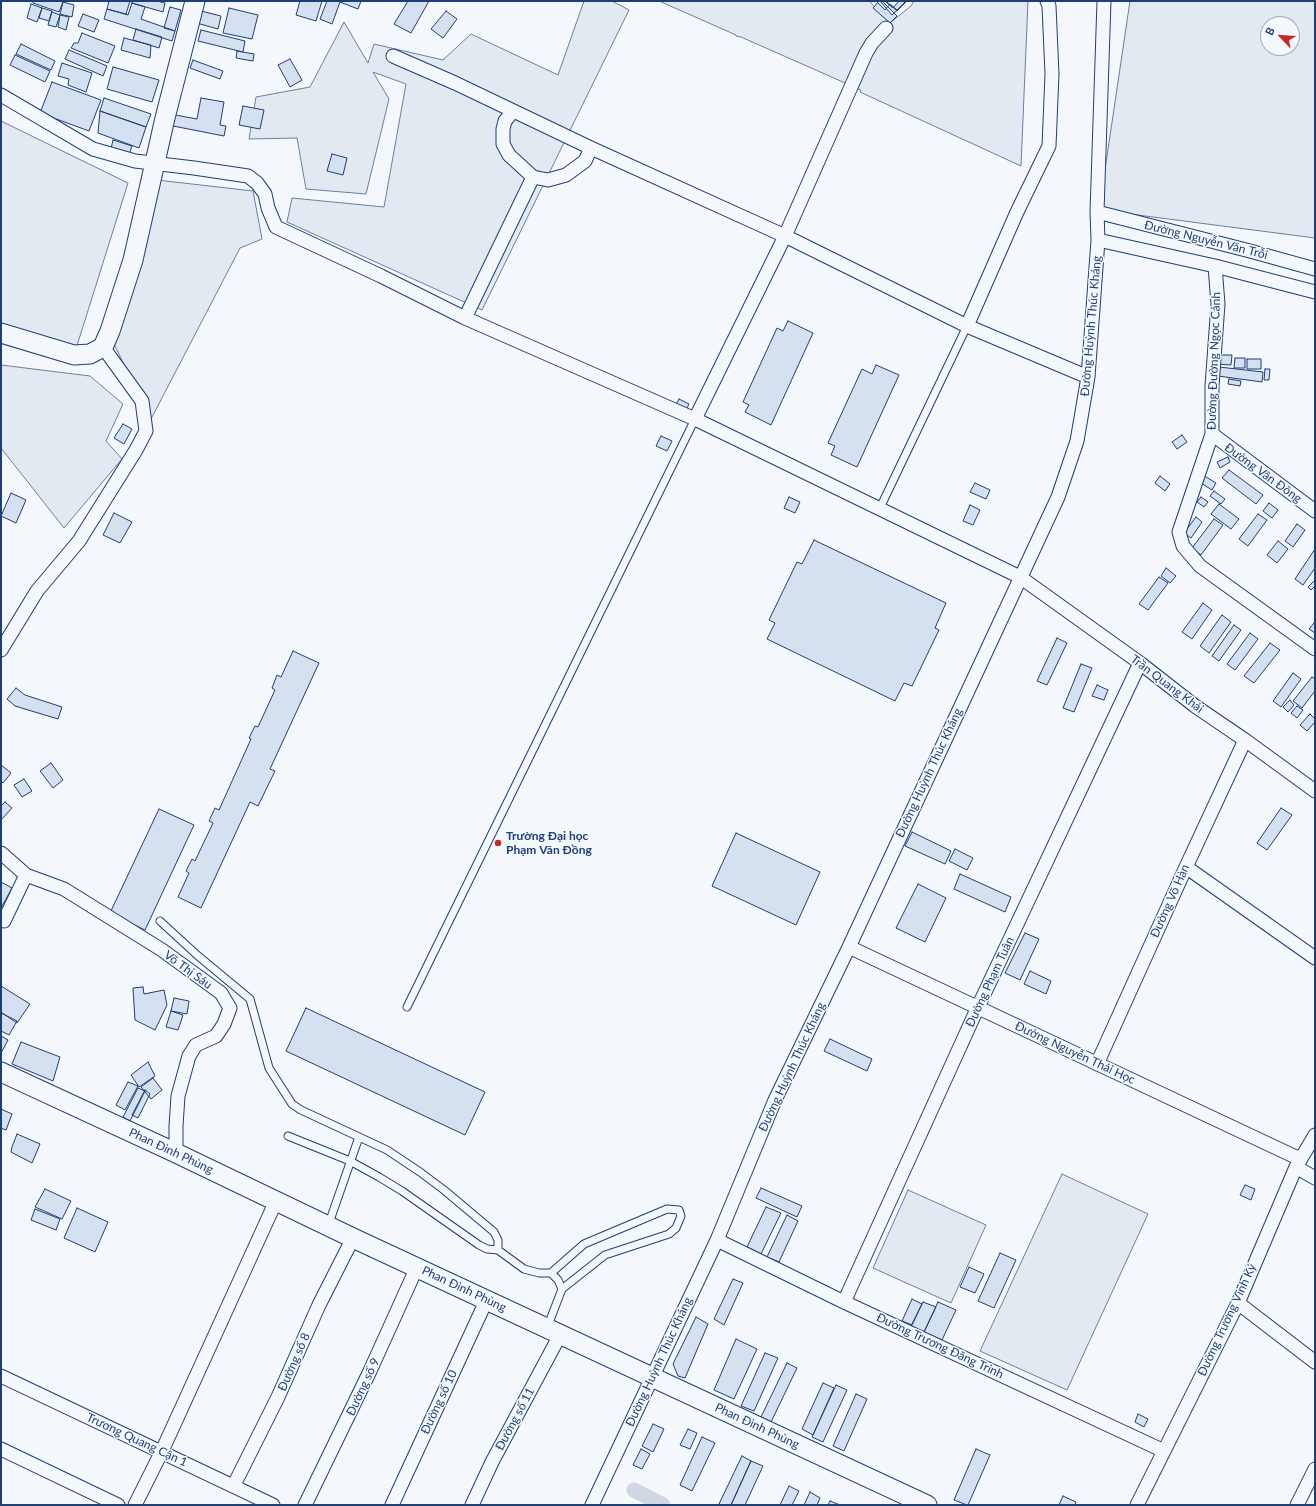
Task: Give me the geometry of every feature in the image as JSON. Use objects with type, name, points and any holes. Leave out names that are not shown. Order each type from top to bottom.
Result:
[{"type":"street","points":[[1,333],[74,354],[90,354],[103,347],[110,331],[133,260],[167,110],[195,1]]},
{"type":"street","points":[[967,326],[1017,212],[1049,146],[1052,74],[1049,6],[1047,1]]},
{"type":"street","name":"Đường Huỳnh Thúc Kháng","points":[[592,1505],[717,1240],[775,1100],[849,947],[1058,497],[1077,441],[1088,378],[1098,240],[1097,212],[1104,1]]},
{"type":"street","points":[[695,419],[785,236],[866,53],[886,28]]},
{"type":"street","points":[[393,56],[785,236],[967,326],[1088,378]]},
{"type":"street","name":"Trần Quang Khải","points":[[1,95],[93,149],[134,161],[248,176],[257,183],[265,194],[268,208],[276,227],[381,276],[464,318],[695,419],[879,510],[1020,577],[1140,663],[1195,706],[1315,791]]},
{"type":"street","points":[[513,111],[505,121],[503,129],[503,144],[509,155],[533,177],[548,180],[566,175],[585,161],[591,148]]},
{"type":"street","points":[[464,318],[533,177]]},
{"type":"street","name":"Đường Nguyễn Văn Trỗi","points":[[1097,212],[1250,250],[1315,269]]},
{"type":"street","name":"Đường Nguyễn Văn Trỗi","points":[[1098,240],[1215,266],[1315,292]]},
{"type":"street","name":"Đường Đường Ngọc Cảnh","points":[[1215,266],[1218,304],[1212,386],[1212,434],[1179,532],[1183,546],[1200,566],[1315,649]]},
{"type":"street","points":[[1,650],[37,591],[79,541],[136,450],[146,431],[142,401],[103,347]]},
{"type":"street","name":"Đường Vân Đông","points":[[1212,434],[1315,511]]},
{"type":"street","name":"Đường Phạm Tuân","points":[[844,1302],[978,1007],[1140,663]]},
{"type":"street","name":"Đường Võ Hàn","points":[[1097,1064],[1245,740]]},
{"type":"street","name":"Võ Thị Sáu","points":[[1,853],[26,875],[64,889],[162,950],[221,993],[230,1008],[224,1024],[216,1036],[196,1045],[189,1056],[178,1096],[176,1153]]},
{"type":"street","points":[[1186,867],[1315,958]]},
{"type":"street","points":[[4,921],[26,875]]},
{"type":"street","name":"Đường Nguyễn Thái Học","points":[[849,947],[1097,1064],[1298,1163],[1315,1178]]},
{"type":"street","name":"Phan Đình Phùng","points":[[1,1072],[176,1153],[353,1238],[487,1299],[902,1500],[927,1505]]},
{"type":"street","name":"Đường Trương Vĩnh Ký","points":[[1137,1505],[1238,1303],[1298,1163],[1311,1150],[1315,1135]]},
{"type":"street","points":[[135,1505],[162,1451],[276,1201]]},
{"type":"street","name":"Đường số 8","points":[[234,1485],[278,1397],[319,1305],[353,1238]]},
{"type":"street","name":"Đường Trương Đăng Trinh","points":[[717,1240],[844,1302],[1164,1451]]},
{"type":"street","name":"Đường số 9","points":[[305,1505],[370,1371],[417,1266]]},
{"type":"street","name":"Đường số 10","points":[[392,1505],[487,1299]]},
{"type":"street","points":[[1238,1303],[1315,1362]]},
{"type":"street","name":"Đường số 11","points":[[472,1505],[553,1331]]},
{"type":"street","name":"Trương Quang Cận 1","points":[[1,1376],[234,1485],[273,1505]]},
{"type":"street","points":[[1,1450],[118,1505]]},
{"type":"street","points":[[1297,1505],[1315,1469]]},
{"type":"lane","points":[[879,510],[967,326]]},
{"type":"lane","points":[[408,1007],[695,419]]},
{"type":"lane","points":[[160,921],[196,955],[250,999],[269,1068],[292,1104],[301,1110],[387,1150],[444,1190],[494,1232],[498,1240],[498,1250]]},
{"type":"lane","points":[[288,1136],[350,1161],[402,1191],[479,1245],[487,1249],[498,1250],[524,1269],[539,1273],[551,1273],[584,1244],[668,1208],[679,1210],[681,1216],[676,1228],[669,1234],[605,1255],[562,1289]]},
{"type":"lane","points":[[328,1226],[359,1137]]},
{"type":"lane","points":[[551,1273],[558,1280],[562,1289],[553,1331]]},
{"type":"shaded area","points":[[584,1],[612,1],[629,10],[482,310],[287,222],[292,198],[384,207],[406,84],[373,72],[389,99],[366,194],[306,189],[297,138],[249,139],[256,97],[310,87],[344,22],[368,63],[374,44],[443,60],[471,34],[558,75]]},
{"type":"shaded area","points":[[659,1],[869,1],[890,23],[911,6],[914,1],[1028,1],[1021,166],[860,92],[861,90]]},
{"type":"shaded area","points":[[1130,1],[1315,1],[1315,238],[1099,210]]},
{"type":"shaded area","points":[[1,121],[128,183],[75,352],[1,335]]},
{"type":"shaded area","points":[[157,180],[253,191],[262,239],[240,248],[151,419],[114,344]]},
{"type":"shaded area","points":[[1,365],[90,376],[123,404],[106,441],[122,459],[64,528],[1,448]]},
{"type":"shaded area","points":[[1062,1174],[1148,1214],[1067,1390],[980,1351]]},
{"type":"shaded area","points":[[908,1190],[986,1225],[951,1303],[873,1268]]},
{"type":"building","points":[[33,1],[63,2],[59,12],[33,3]]},
{"type":"building","points":[[109,1],[130,1],[126,14],[107,9]]},
{"type":"building","points":[[133,1],[157,1],[165,3],[163,12],[132,3]]},
{"type":"building","points":[[300,1],[322,1],[316,21],[296,15]]},
{"type":"building","points":[[327,1],[361,1],[358,9],[340,2],[332,24],[320,19]]},
{"type":"building","points":[[408,1],[429,1],[411,33],[394,24]]},
{"type":"building","points":[[876,1],[906,1],[897,10],[890,4],[885,10]]},
{"type":"building","points":[[879,1],[882,1],[897,16],[890,23],[873,8]]},
{"type":"building","points":[[880,1],[907,1],[892,15]]},
{"type":"building","points":[[885,1],[899,1],[893,8]]},
{"type":"building","points":[[886,1],[906,1],[897,11]]},
{"type":"building","points":[[63,2],[74,5],[72,17],[60,14]]},
{"type":"building","points":[[132,3],[145,7],[141,19],[175,31],[172,41],[104,19],[107,9],[128,15]]},
{"type":"building","points":[[31,4],[42,8],[37,22],[27,18]]},
{"type":"building","points":[[170,7],[181,10],[175,31],[164,28]]},
{"type":"building","points":[[42,8],[52,11],[49,21],[39,18]]},
{"type":"building","points":[[229,8],[258,15],[252,39],[223,33]]},
{"type":"building","points":[[197,10],[221,16],[218,29],[193,22]]},
{"type":"building","points":[[446,11],[457,19],[443,38],[431,29]]},
{"type":"building","points":[[52,12],[60,15],[56,27],[48,25]]},
{"type":"building","points":[[83,14],[99,20],[94,32],[78,26]]},
{"type":"building","points":[[60,15],[69,17],[66,30],[58,27]]},
{"type":"building","points":[[136,29],[162,37],[159,48],[133,40]]},
{"type":"building","points":[[201,30],[245,41],[243,52],[198,41]]},
{"type":"building","points":[[82,33],[115,46],[108,63],[71,48],[74,43],[78,43]]},
{"type":"building","points":[[124,38],[151,45],[150,58],[121,50]]},
{"type":"building","points":[[21,44],[55,61],[51,70],[16,54]]},
{"type":"building","points":[[69,50],[107,66],[103,76],[65,59]]},
{"type":"building","points":[[237,51],[254,54],[253,61],[236,58]]},
{"type":"building","points":[[15,55],[50,71],[45,82],[10,65]]},
{"type":"building","points":[[290,59],[302,80],[290,87],[278,65]]},
{"type":"building","points":[[193,60],[223,71],[220,79],[190,68]]},
{"type":"building","points":[[62,63],[92,73],[86,92],[68,85],[69,79],[58,76]]},
{"type":"building","points":[[113,67],[159,80],[152,102],[107,89]]},
{"type":"building","points":[[52,82],[101,100],[89,131],[40,113]]},
{"type":"building","points":[[104,98],[151,114],[146,127],[100,111]]},
{"type":"building","points":[[201,98],[224,102],[220,125],[226,126],[224,136],[168,125],[170,114],[197,119]]},
{"type":"building","points":[[243,106],[264,110],[260,129],[239,125]]},
{"type":"building","points":[[100,111],[146,127],[139,148],[98,133]]},
{"type":"building","points":[[113,140],[132,146],[128,158],[110,153]]},
{"type":"building","points":[[332,154],[347,158],[343,175],[327,171]]},
{"type":"building","points":[[788,321],[813,333],[771,425],[745,412],[749,405],[743,402],[777,328],[783,331]]},
{"type":"building","points":[[1215,355],[1232,355],[1231,365],[1215,364]]},
{"type":"building","points":[[1235,358],[1245,358],[1245,368],[1234,368]]},
{"type":"building","points":[[1247,359],[1261,359],[1261,369],[1247,369]]},
{"type":"building","points":[[876,365],[899,375],[857,467],[831,455],[835,446],[828,443],[862,369],[872,374]]},
{"type":"building","points":[[1219,367],[1263,372],[1262,382],[1218,376]]},
{"type":"building","points":[[1265,369],[1270,369],[1269,380],[1264,380]]},
{"type":"building","points":[[1229,379],[1241,381],[1240,386],[1228,384]]},
{"type":"building","points":[[679,399],[689,404],[684,414],[674,409]]},
{"type":"building","points":[[123,424],[132,429],[124,444],[114,438]]},
{"type":"building","points":[[1182,435],[1187,442],[1177,449],[1172,442]]},
{"type":"building","points":[[661,436],[672,441],[667,451],[656,446]]},
{"type":"building","points":[[1228,457],[1230,462],[1220,468],[1217,462]]},
{"type":"building","points":[[1229,470],[1263,495],[1256,504],[1222,478]]},
{"type":"building","points":[[1203,475],[1216,483],[1212,490],[1198,481]]},
{"type":"building","points":[[1160,476],[1170,484],[1165,491],[1155,483]]},
{"type":"building","points":[[975,483],[990,490],[986,499],[970,492]]},
{"type":"building","points":[[1214,491],[1225,499],[1221,504],[1210,496]]},
{"type":"building","points":[[11,493],[26,500],[16,523],[1,516]]},
{"type":"building","points":[[789,497],[800,502],[795,513],[784,508]]},
{"type":"building","points":[[1201,497],[1208,502],[1204,507],[1197,502]]},
{"type":"building","points":[[1269,503],[1278,510],[1272,518],[1263,511]]},
{"type":"building","points":[[1219,504],[1239,519],[1231,529],[1211,514]]},
{"type":"building","points":[[970,505],[980,510],[973,525],[963,521]]},
{"type":"building","points":[[114,513],[132,522],[120,543],[103,535]]},
{"type":"building","points":[[1258,514],[1267,520],[1248,546],[1239,539]]},
{"type":"building","points":[[1196,517],[1202,522],[1191,538],[1184,533]]},
{"type":"building","points":[[1214,519],[1223,525],[1201,555],[1192,548]]},
{"type":"building","points":[[1297,524],[1305,530],[1293,547],[1285,541]]},
{"type":"building","points":[[814,540],[946,603],[935,628],[939,630],[912,686],[904,683],[895,701],[767,639],[775,623],[769,620],[797,562],[802,564]]},
{"type":"building","points":[[1278,541],[1288,549],[1277,563],[1267,555]]},
{"type":"building","points":[[1315,549],[1315,568],[1303,585],[1295,579]]},
{"type":"building","points":[[1166,568],[1176,576],[1170,583],[1161,576]]},
{"type":"building","points":[[1159,577],[1168,583],[1148,610],[1139,604]]},
{"type":"building","points":[[1315,580],[1315,586],[1311,590],[1308,587]]},
{"type":"building","points":[[1203,603],[1212,610],[1192,639],[1182,632]]},
{"type":"building","points":[[1222,615],[1231,622],[1209,653],[1200,646]]},
{"type":"building","points":[[1314,623],[1315,624],[1315,633],[1309,629]]},
{"type":"building","points":[[1234,625],[1241,630],[1219,661],[1212,656]]},
{"type":"building","points":[[1250,633],[1258,639],[1235,670],[1227,664]]},
{"type":"building","points":[[1057,638],[1067,643],[1047,685],[1037,681]]},
{"type":"building","points":[[1270,643],[1280,650],[1254,683],[1244,676]]},
{"type":"building","points":[[293,651],[319,663],[270,769],[275,771],[258,806],[250,802],[201,908],[178,897],[189,873],[186,871],[192,859],[195,861],[213,823],[209,821],[215,808],[219,810],[251,739],[249,738],[255,726],[258,727],[275,690],[272,688],[277,675],[281,677]]},
{"type":"building","points":[[1081,664],[1092,668],[1074,712],[1063,708]]},
{"type":"building","points":[[1293,673],[1301,679],[1281,707],[1273,701]]},
{"type":"building","points":[[1312,677],[1315,679],[1315,691],[1302,708],[1293,701]]},
{"type":"building","points":[[1097,685],[1108,690],[1104,700],[1092,696]]},
{"type":"building","points":[[16,688],[25,695],[62,707],[58,719],[15,706],[7,699]]},
{"type":"building","points":[[1290,700],[1294,705],[1288,712],[1283,707]]},
{"type":"building","points":[[1297,706],[1303,710],[1297,718],[1291,713]]},
{"type":"building","points":[[1310,714],[1315,719],[1315,722],[1307,731],[1300,725]]},
{"type":"building","points":[[51,763],[63,780],[53,788],[40,771]]},
{"type":"building","points":[[1,765],[11,773],[3,783],[1,781]]},
{"type":"building","points":[[24,779],[32,791],[22,797],[14,785]]},
{"type":"building","points":[[5,802],[12,808],[1,820],[1,806]]},
{"type":"building","points":[[1281,808],[1292,815],[1267,850],[1257,843]]},
{"type":"building","points":[[159,809],[194,825],[145,930],[110,913]]},
{"type":"building","points":[[912,832],[951,851],[945,864],[905,846]]},
{"type":"building","points":[[736,833],[820,872],[796,925],[712,886]]},
{"type":"building","points":[[955,849],[973,858],[967,870],[949,861]]},
{"type":"building","points":[[960,874],[1011,897],[1005,912],[954,889]]},
{"type":"building","points":[[1,882],[12,888],[1,908]]},
{"type":"building","points":[[918,884],[946,898],[925,942],[896,928]]},
{"type":"building","points":[[1025,933],[1039,939],[1020,980],[1005,973]]},
{"type":"building","points":[[1030,971],[1051,981],[1046,994],[1024,984]]},
{"type":"building","points":[[1,986],[30,1004],[17,1023],[1,1012]]},
{"type":"building","points":[[143,987],[144,994],[164,990],[167,1005],[155,1030],[135,1020],[133,988]]},
{"type":"building","points":[[174,998],[189,1001],[187,1014],[171,1011]]},
{"type":"building","points":[[306,1008],[485,1092],[465,1135],[286,1051]]},
{"type":"building","points":[[171,1011],[183,1015],[178,1030],[166,1027]]},
{"type":"building","points":[[1,1013],[17,1021],[9,1035],[1,1031]]},
{"type":"building","points":[[1,1036],[8,1040],[1,1053]]},
{"type":"building","points":[[830,1039],[872,1059],[867,1071],[824,1051]]},
{"type":"building","points":[[21,1042],[60,1057],[53,1081],[12,1064]]},
{"type":"building","points":[[148,1062],[155,1076],[139,1087],[131,1075]]},
{"type":"building","points":[[153,1078],[162,1090],[151,1099],[141,1087]]},
{"type":"building","points":[[128,1082],[138,1086],[125,1110],[116,1105]]},
{"type":"building","points":[[138,1088],[145,1091],[130,1121],[123,1117]]},
{"type":"building","points":[[145,1090],[150,1094],[138,1118],[132,1115]]},
{"type":"building","points":[[1,1109],[12,1114],[6,1130],[1,1128]]},
{"type":"building","points":[[17,1134],[40,1144],[32,1163],[11,1152]]},
{"type":"building","points":[[1245,1185],[1255,1189],[1251,1200],[1240,1195]]},
{"type":"building","points":[[761,1188],[802,1206],[797,1217],[756,1198]]},
{"type":"building","points":[[45,1189],[71,1201],[62,1219],[35,1207]]},
{"type":"building","points":[[766,1207],[781,1213],[761,1254],[747,1247]]},
{"type":"building","points":[[77,1208],[108,1222],[95,1252],[64,1238]]},
{"type":"building","points":[[35,1209],[60,1219],[56,1230],[31,1220]]},
{"type":"building","points":[[787,1215],[798,1221],[779,1262],[767,1257]]},
{"type":"building","points":[[1000,1253],[1016,1260],[994,1308],[978,1301]]},
{"type":"building","points":[[969,1267],[984,1274],[975,1293],[960,1287]]},
{"type":"building","points":[[733,1279],[743,1283],[724,1325],[714,1319]]},
{"type":"building","points":[[912,1299],[922,1304],[912,1325],[902,1321]]},
{"type":"building","points":[[923,1302],[936,1307],[924,1332],[911,1326]]},
{"type":"building","points":[[938,1302],[956,1310],[942,1340],[924,1332]]},
{"type":"building","points":[[696,1317],[708,1324],[685,1378],[678,1376],[673,1364]]},
{"type":"building","points":[[736,1339],[757,1349],[734,1399],[714,1390]]},
{"type":"building","points":[[765,1353],[778,1358],[754,1411],[741,1406]]},
{"type":"building","points":[[787,1363],[797,1368],[771,1422],[761,1417]]},
{"type":"building","points":[[823,1383],[834,1388],[813,1435],[802,1429]]},
{"type":"building","points":[[836,1385],[847,1390],[823,1442],[812,1437]]},
{"type":"building","points":[[856,1394],[867,1399],[844,1451],[833,1446]]},
{"type":"building","points":[[1138,1414],[1148,1419],[1144,1427],[1135,1422]]},
{"type":"building","points":[[653,1424],[664,1429],[653,1452],[642,1446]]},
{"type":"building","points":[[688,1429],[697,1433],[690,1449],[680,1445]]},
{"type":"building","points":[[702,1437],[715,1443],[692,1491],[680,1485]]},
{"type":"building","points":[[641,1449],[650,1454],[642,1469],[633,1465]]},
{"type":"building","points":[[976,1449],[990,1455],[967,1505],[954,1500]]},
{"type":"building","points":[[742,1456],[751,1461],[731,1505],[719,1504]]},
{"type":"building","points":[[751,1461],[763,1466],[745,1505],[731,1505]]},
{"type":"building","points":[[789,1486],[799,1491],[792,1505],[780,1505]]},
{"type":"building","points":[[810,1492],[820,1498],[817,1505],[804,1505]]},
{"type":"building","points":[[1063,1496],[1076,1502],[1075,1505],[1059,1505]]},
{"type":"building","points":[[830,1501],[840,1505],[828,1505]]},
{"type":"waterway","points":[[634,1490],[663,1505]]},
{"type":"place","name":"Trường Đại học Phạm Văn Đồng","points":[[498,843]]}]
